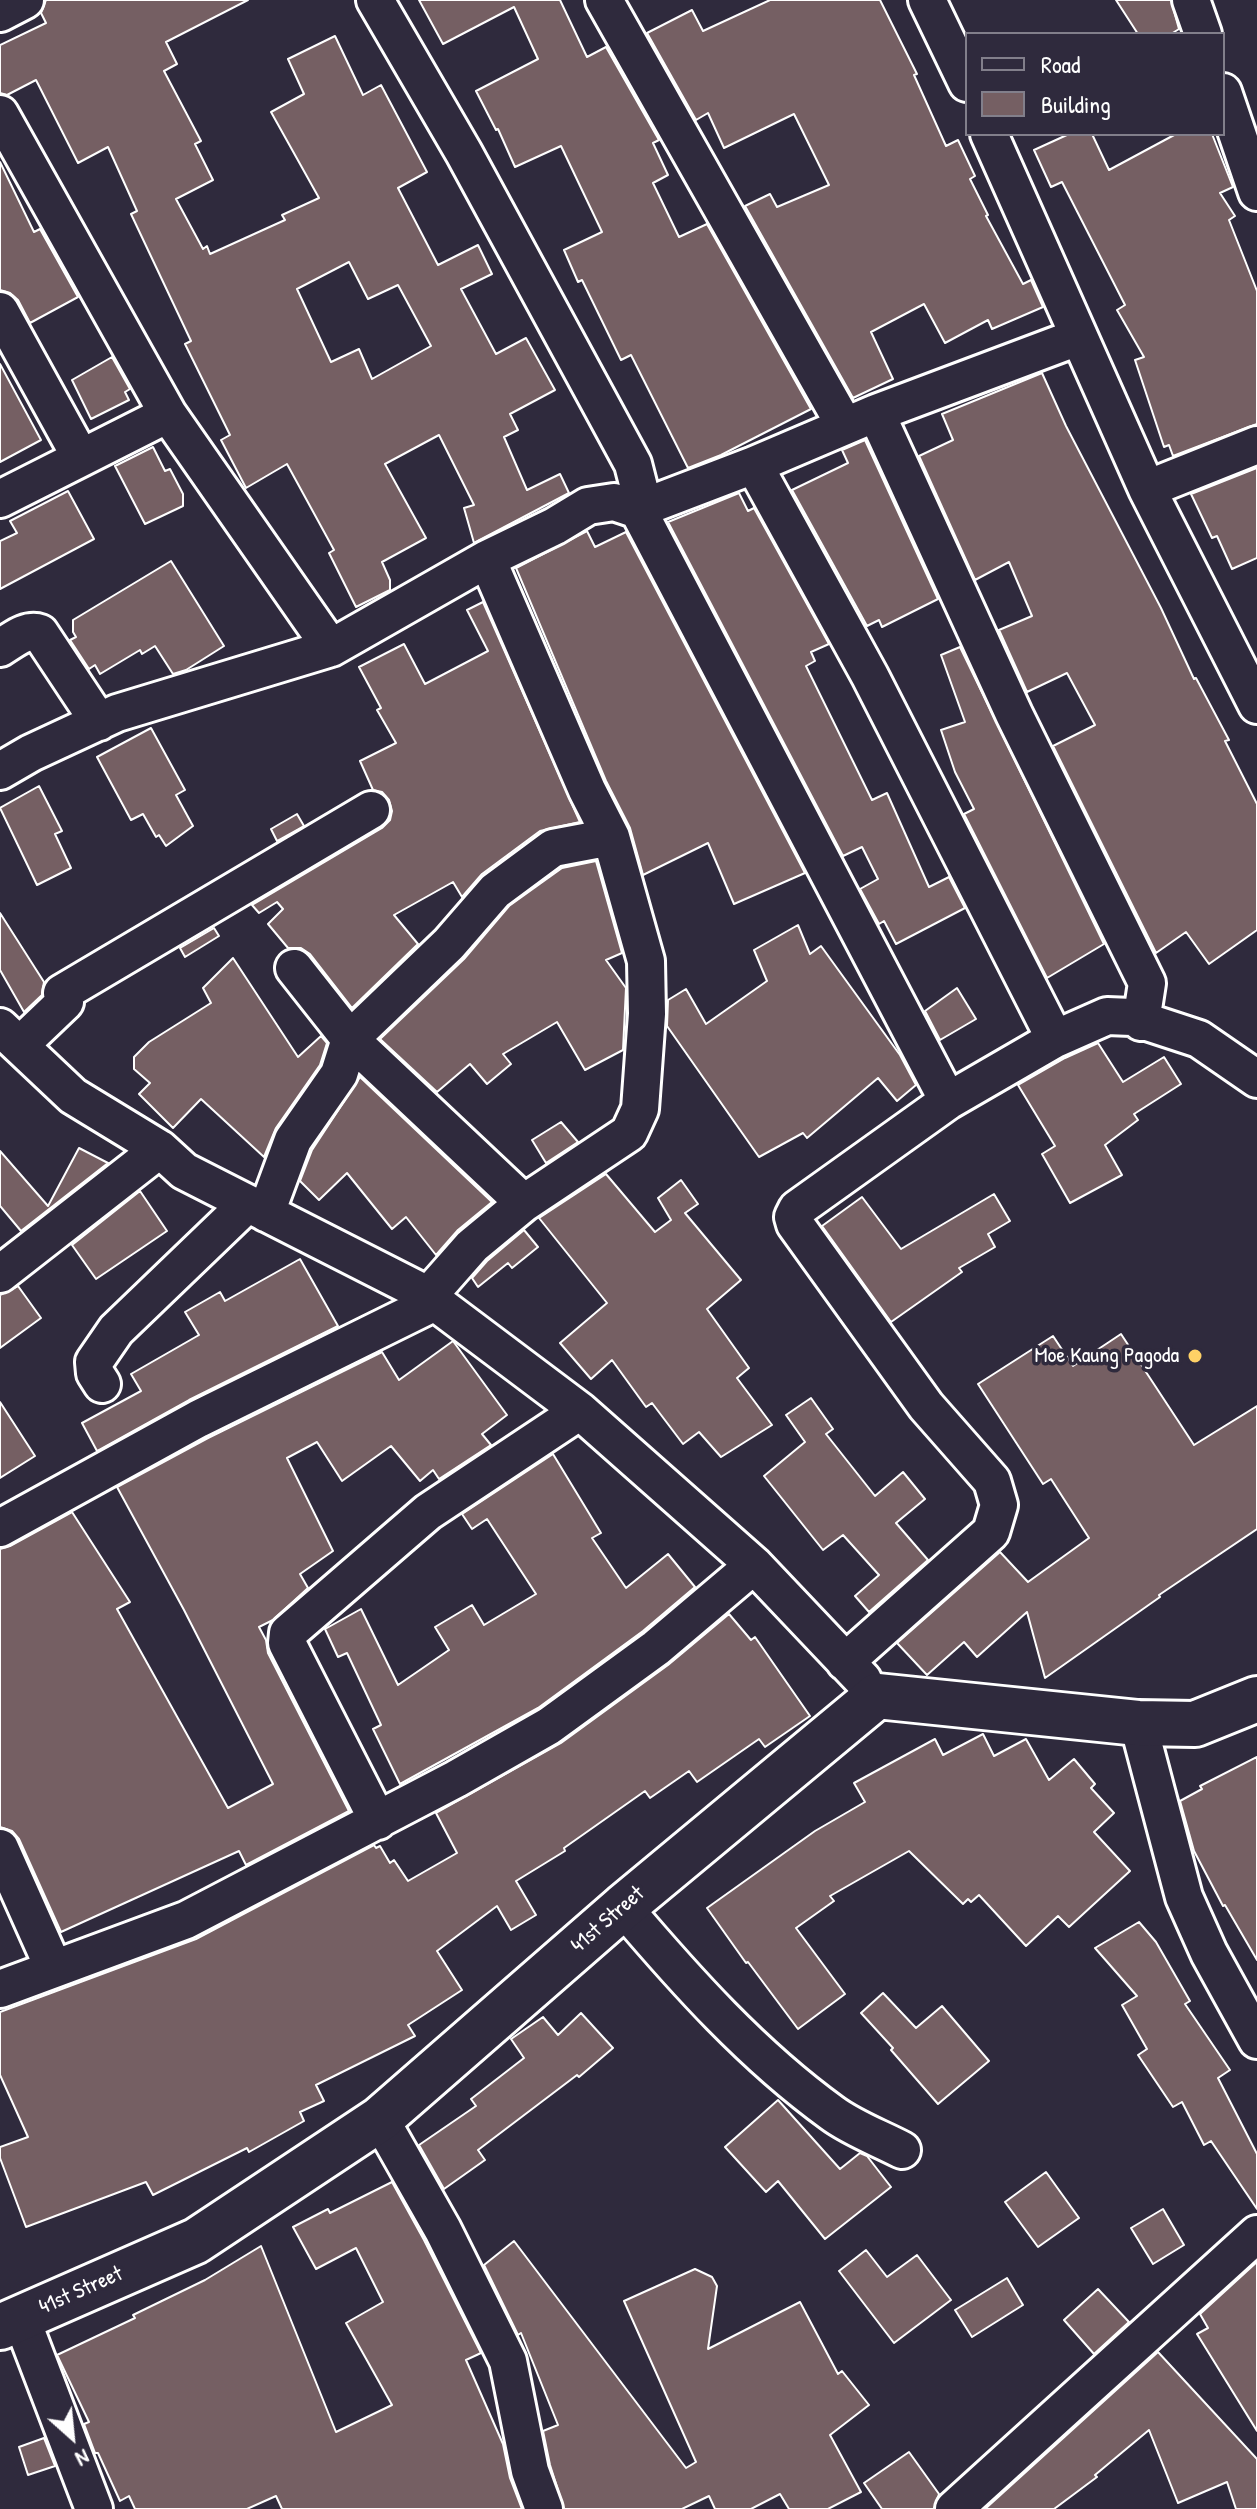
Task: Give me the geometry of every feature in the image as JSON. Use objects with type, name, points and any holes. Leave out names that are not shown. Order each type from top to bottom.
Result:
[{"type":"main road","points":[[877,1696],[1138,1723],[1195,1724],[1257,1699]]},
{"type":"main road","name":"41st Street","points":[[10,2322],[196,2241],[380,2119],[623,1907],[877,1696]]},
{"type":"street","points":[[0,13],[25,0]]},
{"type":"street","points":[[375,0],[464,153],[633,464],[641,509],[948,1101]]},
{"type":"street","points":[[604,0],[861,420],[1014,714],[1147,983],[1141,1022]]},
{"type":"street","points":[[927,0],[965,79]]},
{"type":"street","points":[[1191,0],[1202,32]]},
{"type":"street","points":[[1225,98],[1257,192]]},
{"type":"street","points":[[0,114],[168,414],[331,648]]},
{"type":"street","points":[[990,136],[1147,489],[1257,705]]},
{"type":"street","points":[[0,311],[81,458]]},
{"type":"street","points":[[0,771],[117,713],[331,648],[487,559],[588,506],[614,502],[641,509],[1078,337]]},
{"type":"street","points":[[0,499],[168,414]]},
{"type":"street","points":[[1147,489],[1257,445]]},
{"type":"street","points":[[754,465],[870,676],[1055,1039]]},
{"type":"street","points":[[0,1528],[198,1419],[432,1299],[472,1246],[524,1203],[629,1133],[640,1109],[647,1014],[646,961],[611,837],[587,790],[487,559]]},
{"type":"street","points":[[0,648],[24,633],[34,630],[40,633],[99,722]]},
{"type":"street","points":[[371,810],[62,993],[65,1002],[10,1036],[73,1096],[160,1149],[184,1171],[432,1299],[580,1411],[754,1565],[877,1696]]},
{"type":"street","points":[[102,1384],[95,1373],[94,1362],[116,1330],[257,1208],[293,1140],[339,1074],[350,1039],[449,944],[495,891],[553,848],[611,837]]},
{"type":"street","points":[[294,968],[350,1039],[524,1203]]},
{"type":"street","points":[[845,1662],[991,1532],[999,1505],[992,1481],[926,1406],[795,1224],[793,1217],[797,1209],[948,1101],[1055,1039],[1107,1016],[1132,1017],[1199,1039],[1257,1079]]},
{"type":"street","points":[[0,1274],[160,1149]]},
{"type":"street","points":[[378,1821],[287,1643],[288,1633],[428,1512],[580,1411]]},
{"type":"street","points":[[0,1989],[186,1920],[378,1821],[549,1726],[656,1648],[754,1565]]},
{"type":"street","points":[[1138,1723],[1184,1897],[1209,1953],[1257,2040]]},
{"type":"street","points":[[0,1848],[54,1969]]},
{"type":"street","points":[[623,1907],[692,1988],[759,2052],[833,2114],[902,2150]]},
{"type":"street","points":[[380,2119],[443,2230],[508,2361],[530,2471],[544,2509]]},
{"type":"street","points":[[954,2509],[1257,2234]]},
{"type":"street","points":[[10,2322],[94,2509]]},
{"type":"building","points":[[46,0],[248,0],[166,42],[177,64],[164,71],[201,141],[195,144],[213,180],[176,199],[203,249],[207,246],[210,254],[285,220],[282,215],[319,198],[271,112],[304,94],[288,59],[335,36],[363,95],[381,85],[427,172],[398,188],[438,265],[478,245],[492,274],[461,289],[496,354],[526,338],[555,390],[510,414],[518,430],[504,437],[527,490],[560,474],[569,493],[474,543],[464,508],[474,505],[439,435],[385,464],[426,538],[382,562],[390,580],[390,590],[356,607],[329,553],[334,550],[287,464],[246,488],[221,440],[230,435],[185,344],[191,341],[131,214],[137,211],[108,147],[78,163],[36,80],[7,95],[0,93],[0,45],[46,23],[41,13]],"holes":[[[349,262],[368,299],[398,285],[431,346],[372,379],[359,349],[331,362],[297,289]]]},
{"type":"building","points":[[419,0],[560,0],[587,57],[606,47],[659,140],[653,143],[668,175],[653,183],[679,237],[707,224],[811,409],[721,455],[688,468],[631,355],[621,360],[564,250],[602,232],[561,146],[515,167],[476,91],[538,59],[514,7],[443,44]]},
{"type":"building","points":[[770,0],[880,0],[917,74],[914,75],[946,146],[958,140],[975,176],[970,179],[986,216],[1023,284],[1031,280],[1043,307],[992,329],[988,320],[945,343],[924,304],[871,332],[893,379],[853,398],[745,206],[770,194],[777,207],[829,185],[794,114],[724,148],[708,113],[696,120],[647,33],[692,10],[703,31]]},
{"type":"building","points":[[1116,0],[1171,0],[1179,29],[1174,32],[1137,32]]},
{"type":"building","points":[[1065,136],[1093,136],[1109,170],[1172,136],[1213,136],[1233,187],[1220,193],[1235,216],[1229,220],[1257,291],[1257,424],[1173,456],[1169,445],[1164,447],[1135,360],[1144,357],[1117,310],[1125,305],[1062,182],[1051,187],[1034,150]]},
{"type":"building","points":[[0,162],[34,232],[40,229],[78,297],[30,323],[18,300],[0,290]]},
{"type":"building","points":[[112,357],[130,389],[125,392],[129,400],[91,419],[72,380]]},
{"type":"building","points":[[0,364],[41,440],[0,462]]},
{"type":"building","points":[[1042,373],[1194,679],[1229,740],[1225,741],[1257,804],[1257,930],[1209,964],[1186,932],[1156,953],[1053,746],[1095,725],[1067,673],[1027,692],[999,630],[1032,616],[1009,562],[975,580],[919,456],[953,440],[942,414]]},
{"type":"building","points":[[865,440],[938,599],[882,627],[879,620],[867,626],[792,490],[848,463],[842,450]]},
{"type":"building","points":[[153,447],[165,471],[170,469],[183,494],[183,506],[145,524],[115,466]]},
{"type":"building","points":[[1257,468],[1257,558],[1232,569],[1217,536],[1212,538],[1191,494]]},
{"type":"building","points":[[68,491],[94,539],[0,589],[0,541],[17,533],[10,521]]},
{"type":"building","points":[[739,493],[748,511],[754,508],[829,644],[811,652],[815,661],[806,666],[872,800],[887,793],[929,887],[949,877],[965,908],[896,944],[884,921],[879,924],[860,889],[878,879],[862,847],[843,856],[668,522]]},
{"type":"building","points":[[587,531],[595,547],[626,532],[805,873],[734,904],[708,843],[643,875],[630,828],[606,781],[516,568]]},
{"type":"building","points":[[171,561],[224,646],[186,670],[173,674],[155,646],[142,654],[140,650],[100,674],[95,665],[89,669],[70,640],[76,637],[73,620]]},
{"type":"building","points":[[483,602],[580,822],[540,831],[482,874],[462,897],[453,882],[394,915],[418,944],[352,1008],[310,954],[301,948],[288,948],[268,924],[283,909],[277,902],[259,913],[252,905],[382,828],[390,820],[392,811],[389,800],[382,792],[373,790],[360,761],[396,743],[377,710],[381,708],[359,667],[404,644],[425,684],[488,651],[467,610]]},
{"type":"building","points":[[960,647],[1104,944],[1047,978],[964,814],[974,809],[955,772],[941,730],[965,722],[941,655]]},
{"type":"building","points":[[151,728],[185,790],[176,795],[193,826],[166,846],[159,835],[156,837],[143,814],[131,820],[97,757]]},
{"type":"building","points":[[39,786],[62,831],[55,834],[71,868],[37,885],[0,808]]},
{"type":"building","points":[[297,814],[304,826],[277,841],[271,829]]},
{"type":"building","points":[[596,861],[622,953],[606,960],[626,988],[623,1050],[585,1070],[557,1022],[503,1054],[511,1064],[487,1084],[470,1064],[437,1092],[380,1039],[464,959],[509,906],[562,868]]},
{"type":"building","points":[[0,913],[44,982],[42,995],[24,1012],[0,970]]},
{"type":"building","points":[[798,925],[810,954],[821,946],[900,1055],[916,1085],[897,1101],[878,1078],[807,1138],[803,1133],[759,1157],[667,1026],[668,1000],[686,989],[706,1024],[767,981],[754,950]]},
{"type":"building","points":[[214,928],[219,936],[185,957],[180,948]]},
{"type":"building","points":[[233,958],[298,1057],[321,1036],[327,1043],[320,1065],[276,1128],[264,1157],[201,1099],[173,1128],[139,1094],[150,1083],[134,1069],[134,1057],[149,1042],[211,1003],[203,988]]},
{"type":"building","points":[[957,988],[976,1019],[940,1040],[925,1011]]},
{"type":"building","points":[[1098,1043],[1123,1082],[1164,1057],[1181,1084],[1134,1114],[1138,1120],[1105,1145],[1122,1175],[1070,1203],[1042,1154],[1055,1146],[1018,1085]]},
{"type":"building","points":[[360,1077],[492,1202],[458,1230],[436,1255],[406,1217],[392,1229],[347,1173],[319,1200],[300,1181],[312,1150]]},
{"type":"building","points":[[561,1122],[578,1142],[546,1163],[532,1140]]},
{"type":"building","points":[[79,1148],[108,1163],[21,1231],[0,1206],[0,1151],[48,1206]]},
{"type":"building","points":[[606,1174],[655,1232],[671,1220],[658,1198],[681,1180],[698,1204],[685,1213],[741,1280],[707,1309],[749,1368],[737,1378],[772,1425],[721,1457],[699,1432],[683,1444],[652,1403],[646,1407],[612,1360],[591,1379],[560,1343],[607,1303],[539,1218]]},
{"type":"building","points":[[140,1191],[167,1231],[96,1279],[72,1245]]},
{"type":"building","points":[[994,1194],[1010,1221],[988,1234],[995,1247],[959,1268],[962,1272],[891,1322],[822,1226],[862,1197],[901,1249]]},
{"type":"building","points":[[524,1230],[538,1247],[512,1268],[508,1263],[478,1287],[472,1278]]},
{"type":"building","points":[[300,1259],[338,1326],[189,1400],[97,1451],[82,1423],[141,1391],[131,1374],[199,1335],[185,1312],[220,1292],[225,1301]]},
{"type":"building","points":[[18,1286],[41,1318],[0,1348],[0,1295]]},
{"type":"building","points":[[1121,1334],[1194,1445],[1257,1406],[1257,1529],[1045,1678],[1027,1612],[977,1657],[964,1642],[927,1675],[897,1643],[1000,1552],[1028,1582],[1089,1538],[1051,1479],[1043,1484],[978,1384],[1053,1336],[1073,1366]]},
{"type":"building","points":[[453,1341],[507,1415],[482,1434],[491,1445],[439,1479],[433,1470],[420,1481],[391,1446],[342,1481],[317,1442],[287,1458],[333,1551],[300,1574],[308,1588],[273,1620],[259,1627],[268,1653],[349,1811],[246,1865],[239,1851],[61,1932],[19,1839],[12,1831],[0,1827],[0,1549],[72,1512],[130,1602],[117,1609],[228,1808],[273,1784],[117,1487],[382,1352],[399,1380]]},
{"type":"building","points":[[811,1398],[833,1429],[826,1434],[875,1496],[903,1472],[925,1499],[896,1523],[928,1560],[869,1612],[855,1596],[879,1575],[843,1535],[823,1550],[764,1476],[805,1442],[786,1415]]},
{"type":"building","points":[[0,1402],[35,1456],[0,1478]]},
{"type":"building","points":[[553,1454],[601,1533],[592,1538],[626,1588],[668,1554],[695,1587],[643,1631],[538,1708],[400,1784],[373,1729],[381,1725],[347,1653],[338,1657],[325,1629],[361,1609],[398,1685],[449,1650],[435,1627],[472,1605],[484,1625],[536,1594],[487,1519],[472,1529],[462,1514]]},
{"type":"building","points":[[729,1614],[751,1640],[755,1637],[810,1716],[765,1747],[759,1739],[697,1782],[689,1771],[650,1798],[645,1791],[564,1848],[565,1851],[516,1881],[536,1915],[511,1930],[497,1906],[437,1951],[462,1990],[408,2025],[415,2036],[316,2085],[324,2101],[300,2112],[304,2121],[249,2152],[247,2148],[153,2195],[146,2182],[26,2227],[0,2158],[0,2147],[28,2137],[0,2075],[0,2012],[196,1939],[374,1845],[376,1848],[380,1846],[390,1863],[394,1860],[408,1881],[457,1853],[436,1813],[561,1743],[668,1665]]},
{"type":"building","points":[[983,1734],[994,1756],[1026,1739],[1049,1780],[1074,1759],[1095,1784],[1091,1788],[1114,1813],[1094,1832],[1130,1871],[1069,1927],[1058,1916],[1026,1946],[979,1895],[963,1904],[909,1851],[830,1896],[834,1901],[796,1928],[845,1994],[798,2029],[707,1908],[815,1831],[865,1802],[854,1783],[935,1739],[943,1755]]},
{"type":"building","points":[[1257,1757],[1257,1960],[1223,1906],[1194,1851],[1180,1801],[1202,1789],[1200,1786]]},
{"type":"building","points":[[1139,1922],[1156,1942],[1190,2001],[1185,2004],[1230,2070],[1218,2078],[1257,2154],[1257,2209],[1211,2141],[1204,2145],[1182,2102],[1173,2107],[1138,2055],[1147,2049],[1122,2005],[1137,1996],[1095,1948]]},
{"type":"building","points":[[883,1993],[916,2028],[942,2006],[989,2061],[938,2104],[861,2013]]},
{"type":"building","points":[[581,2013],[613,2048],[579,2077],[577,2075],[478,2150],[485,2160],[444,2189],[419,2145],[476,2106],[471,2099],[524,2058],[511,2039],[543,2017],[558,2035]]},
{"type":"building","points":[[778,2100],[840,2169],[860,2153],[867,2156],[891,2187],[825,2239],[778,2181],[766,2192],[725,2147]]},
{"type":"building","points":[[1046,2172],[1079,2218],[1038,2247],[1005,2202]]},
{"type":"building","points":[[392,2182],[481,2353],[466,2360],[503,2444],[510,2478],[522,2509],[282,2509],[276,2496],[247,2509],[135,2509],[129,2496],[120,2501],[98,2453],[95,2453],[84,2424],[89,2422],[57,2355],[135,2318],[133,2315],[205,2280],[261,2246],[336,2432],[392,2405],[346,2323],[383,2302],[356,2248],[316,2269],[293,2227],[328,2209],[330,2213]]},
{"type":"building","points":[[1163,2209],[1184,2245],[1153,2264],[1131,2228]]},
{"type":"building","points":[[514,2241],[686,2468],[696,2462],[624,2301],[695,2269],[712,2277],[717,2286],[708,2349],[800,2302],[838,2374],[842,2371],[869,2405],[830,2435],[861,2492],[828,2509],[789,2509],[780,2494],[751,2509],[715,2509],[709,2496],[682,2509],[564,2509],[543,2431],[558,2425],[521,2333],[518,2335],[484,2265]]},
{"type":"building","points":[[866,2250],[887,2277],[917,2255],[951,2300],[894,2343],[839,2271]]},
{"type":"building","points":[[1257,2262],[1257,2431],[1197,2334],[1208,2328],[1200,2314]]},
{"type":"building","points":[[1007,2278],[1023,2305],[972,2337],[955,2310]]},
{"type":"building","points":[[1098,2289],[1129,2322],[1094,2354],[1064,2320]]},
{"type":"building","points":[[1158,2352],[1257,2459],[1257,2509],[1236,2509],[1227,2482],[1178,2503],[1149,2430],[1095,2475],[1097,2477],[1054,2509],[985,2509]]},
{"type":"building","points":[[44,2438],[55,2466],[28,2475],[19,2447]]},
{"type":"building","points":[[909,2452],[939,2494],[934,2509],[882,2509],[864,2483]]},
{"type":"place","name":"Moe Kaung Pagoda","points":[[1195,1356]]}]
